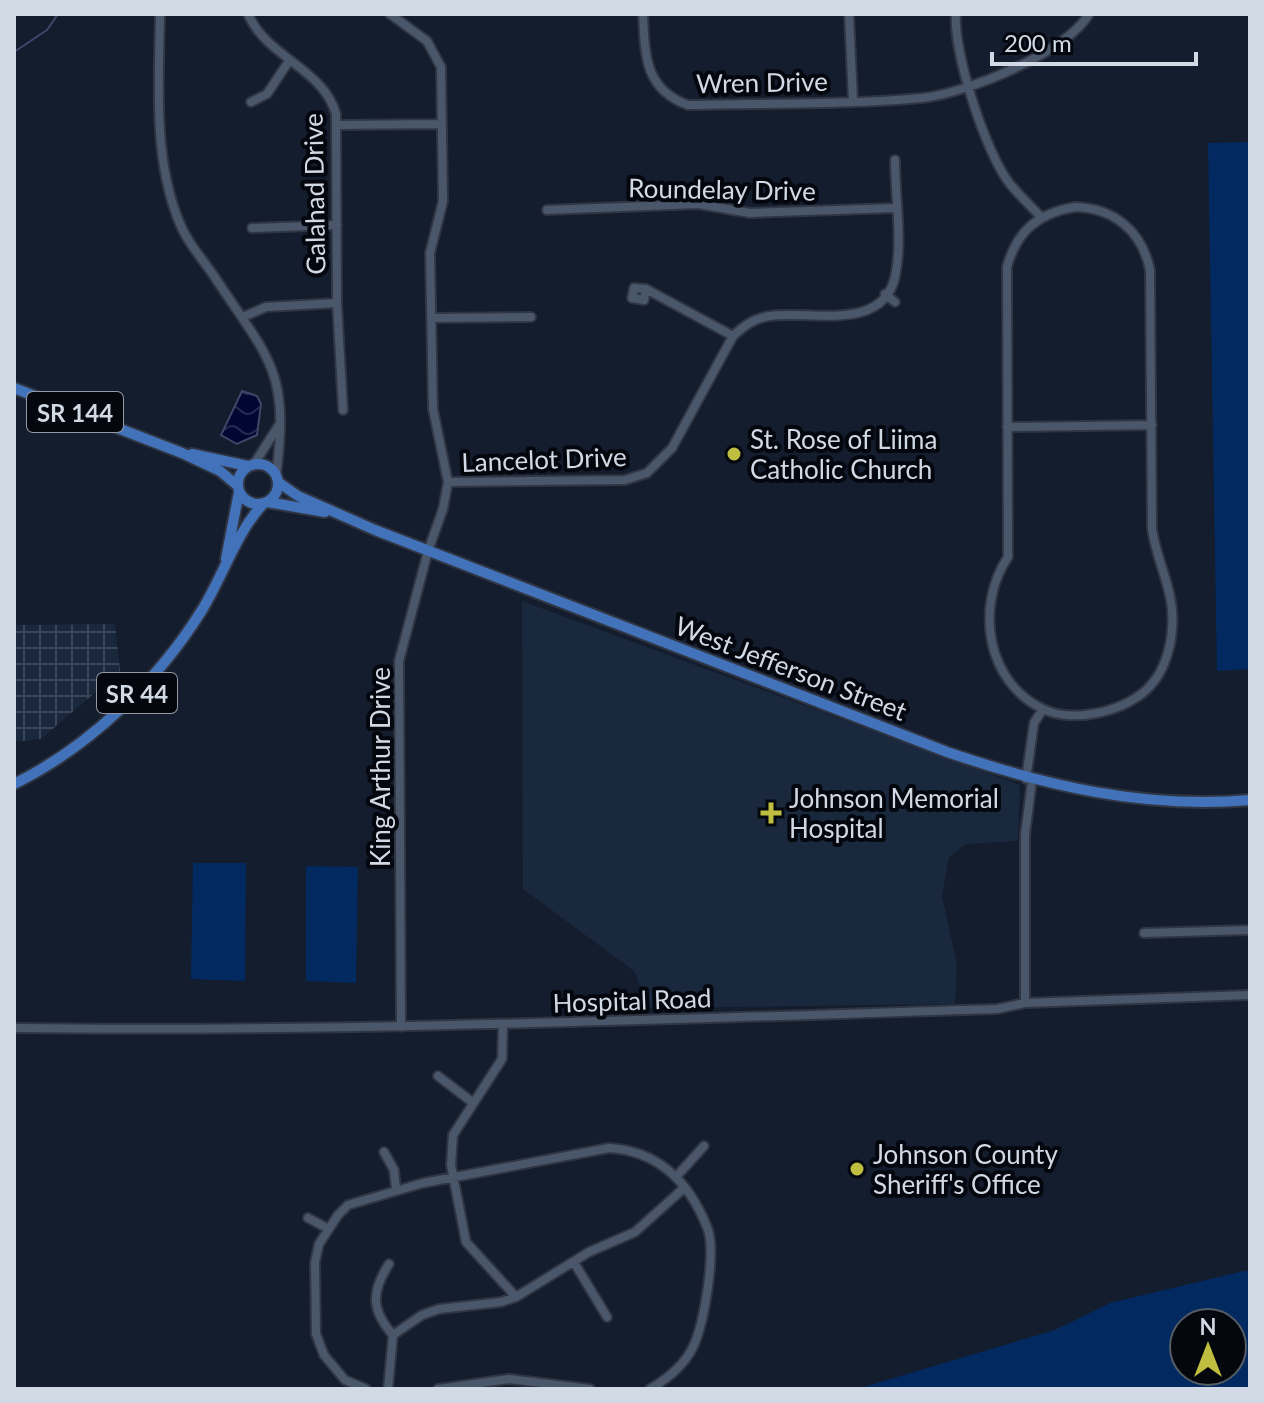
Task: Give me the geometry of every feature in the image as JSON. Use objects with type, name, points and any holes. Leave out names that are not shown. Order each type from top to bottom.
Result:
[{"type":"main road","name":"SR 144","points":[[14,388],[182,453],[220,471],[238,489]]},
{"type":"main road","name":"SR 144","points":[[182,453],[251,465]]},
{"type":"main road","points":[[251,465],[267,466],[277,479],[275,495],[265,503],[247,501],[238,489],[240,475],[251,465]]},
{"type":"main road","name":"West Jefferson Street","points":[[277,479],[331,512],[428,551],[947,752],[1029,780],[1129,799],[1250,800]]},
{"type":"main road","name":"SR 44","points":[[224,569],[238,489]]},
{"type":"main road","name":"West Jefferson Street","points":[[265,503],[331,512]]},
{"type":"main road","name":"SR 44","points":[[14,784],[57,757],[134,696],[182,640],[224,569],[248,518],[265,503]]},
{"type":"street","points":[[160,14],[163,173],[186,236],[243,317],[277,376],[281,400],[277,479]]},
{"type":"street","name":"Galahad Drive","points":[[248,14],[258,34],[328,94],[338,125],[337,303],[343,410]]},
{"type":"street","name":"King Arthur Drive","points":[[390,14],[427,41],[440,58],[443,201],[431,238],[431,318],[433,409],[448,482],[443,509],[404,635],[397,687],[401,1027]]},
{"type":"street","points":[[403,22],[409,14]]},
{"type":"street","name":"Wren Drive","points":[[643,14],[646,66],[664,92],[688,105],[924,97],[969,85],[1031,59],[1060,43],[1083,25],[1089,14]]},
{"type":"street","name":"Wren Drive","points":[[849,14],[853,100]]},
{"type":"street","points":[[956,14],[956,49],[998,163],[1009,183],[1040,216]]},
{"type":"street","points":[[251,102],[267,94],[289,61]]},
{"type":"street","points":[[338,125],[442,124]]},
{"type":"street","points":[[646,289],[733,336],[749,322],[771,315],[859,313],[885,294],[894,280],[895,160]]},
{"type":"street","name":"Roundelay Drive","points":[[547,210],[698,204],[750,213],[895,208]]},
{"type":"street","points":[[1075,207],[1105,212],[1131,229],[1147,254],[1152,425],[1152,529],[1160,568],[1170,589],[1173,615],[1168,649],[1151,686],[1106,711],[1080,714],[1043,709],[1014,686],[1002,671],[988,625],[994,583],[1008,557],[1007,267],[1022,234],[1040,216],[1075,207]]},
{"type":"street","points":[[252,228],[337,225]]},
{"type":"street","points":[[885,294],[895,302]]},
{"type":"street","points":[[243,317],[266,307],[337,303]]},
{"type":"street","points":[[431,318],[531,317]]},
{"type":"street","name":"Lancelot Drive","points":[[448,482],[613,480],[647,473],[672,448],[733,336]]},
{"type":"street","points":[[251,465],[271,443],[279,424]]},
{"type":"street","points":[[1007,427],[1152,425]]},
{"type":"street","points":[[1025,1003],[1025,835],[1034,723],[1043,709]]},
{"type":"street","points":[[1144,933],[1250,930]]},
{"type":"street","name":"Hospital Road","points":[[14,1028],[503,1026],[997,1009],[1025,1003],[1250,995]]},
{"type":"street","points":[[503,1026],[502,1059],[453,1135],[452,1176],[466,1242],[516,1297]]},
{"type":"street","points":[[438,1076],[472,1102]]},
{"type":"street","points":[[676,1177],[704,1146]]},
{"type":"street","points":[[366,1389],[345,1380],[319,1346],[315,1262],[327,1228],[348,1205],[396,1189],[452,1176],[609,1148],[634,1149],[669,1167],[709,1229],[710,1263],[693,1347],[667,1379],[650,1389]]},
{"type":"street","points":[[384,1152],[394,1170],[396,1189]]},
{"type":"street","points":[[393,1335],[422,1315],[439,1309],[501,1302],[516,1297],[575,1264],[589,1252],[635,1232],[684,1188]]},
{"type":"street","points":[[308,1218],[327,1228]]},
{"type":"street","points":[[388,1389],[393,1335],[374,1306],[376,1284],[389,1264]]},
{"type":"street","points":[[575,1264],[607,1317]]},
{"type":"street","points":[[438,1389],[509,1379],[590,1389]]},
{"type":"street","points":[[667,1379],[673,1389]]},
{"type":"shaded area","points":[[1250,142],[1250,669],[1217,671],[1208,143]]},
{"type":"shaded area","name":"Johnson Memorial Hospital","points":[[522,601],[1020,785],[1018,841],[966,844],[949,857],[942,896],[957,965],[955,1004],[650,1008],[634,971],[523,889]]},
{"type":"shaded area","points":[[115,624],[120,671],[41,739],[14,742],[14,625]]},
{"type":"shaded area","points":[[193,863],[246,863],[245,981],[191,979]]},
{"type":"shaded area","points":[[306,866],[358,867],[356,983],[306,981]]},
{"type":"shaded area","points":[[1250,1271],[1250,1389],[857,1389],[1055,1330],[1110,1303]]},
{"type":"water","points":[[242,391],[257,396],[261,404],[257,435],[237,444],[221,435]]},
{"type":"waterway","points":[[14,52],[47,30],[58,14]]},
{"type":"place","name":"St. Rose of Liima Catholic Church","points":[[734,454]]},
{"type":"place","name":"Johnson Memorial Hospital","points":[[771,813]]},
{"type":"place","name":"Johnson County Sheriff's Office","points":[[857,1169]]}]
